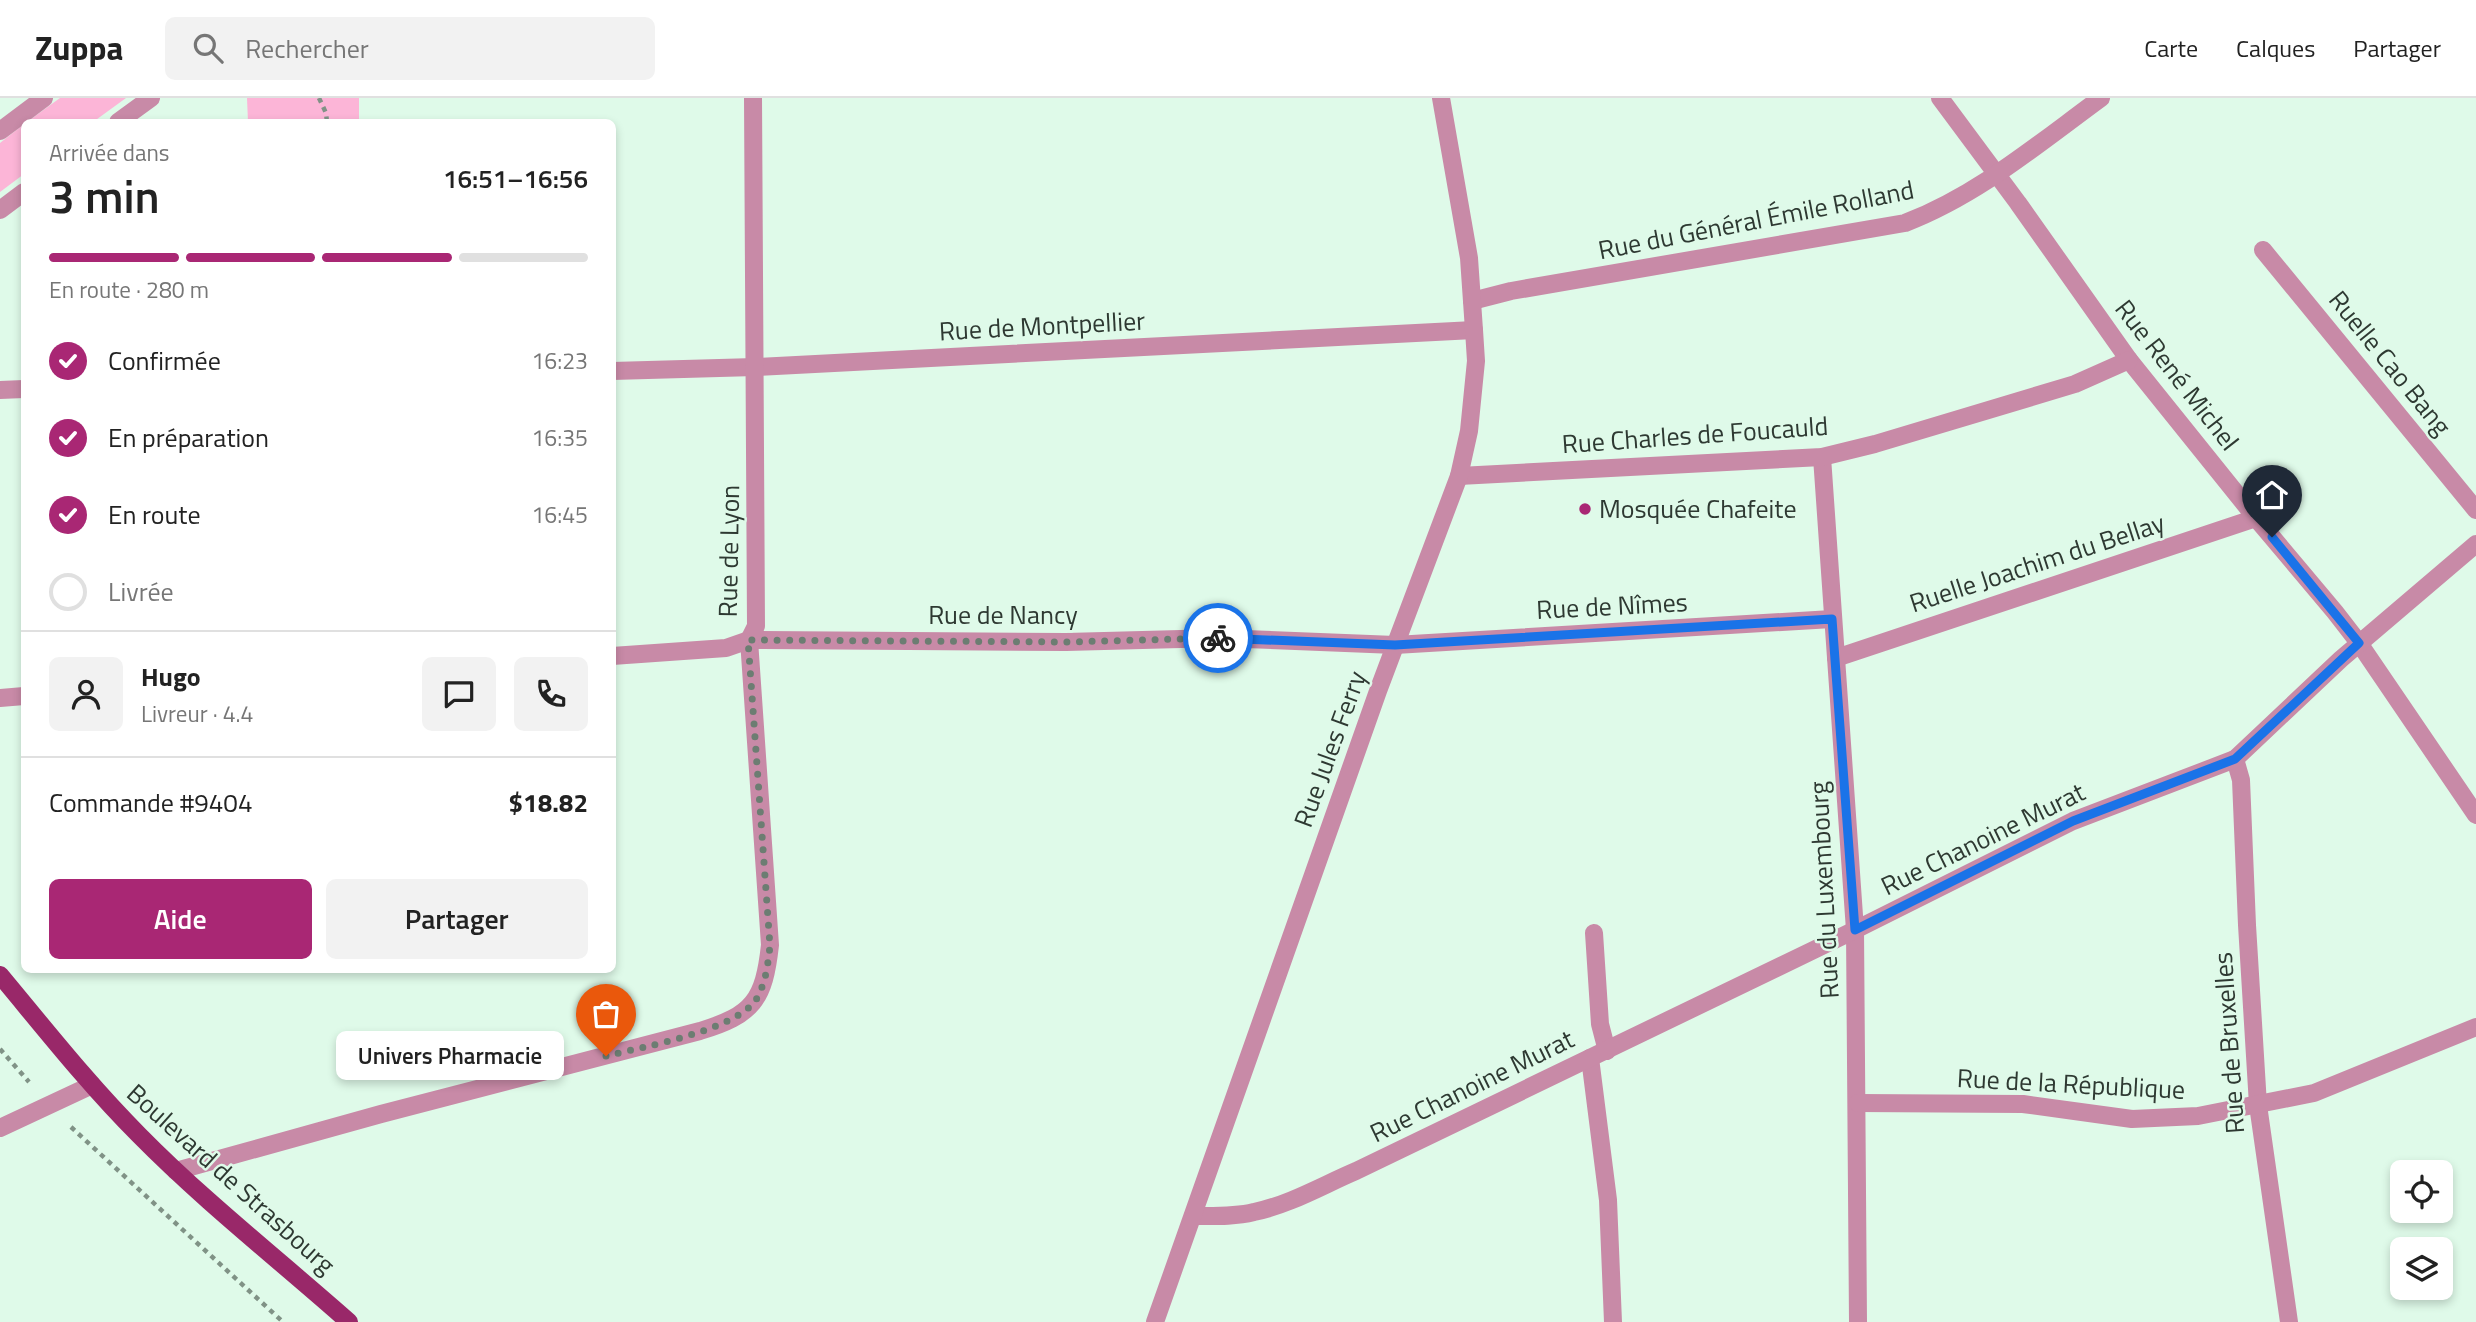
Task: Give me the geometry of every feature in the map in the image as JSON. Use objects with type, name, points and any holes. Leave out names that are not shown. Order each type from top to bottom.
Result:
[{"type":"main road","name":"Boulevard de Strasbourg","points":[[0,975],[92,1085],[176,1171],[349,1322]]},
{"type":"street","points":[[0,131],[44,98]]},
{"type":"street","points":[[122,119],[151,98]]},
{"type":"street","points":[[741,98],[753,98]]},
{"type":"street","name":"Rue de Lyon","points":[[176,1171],[354,1121],[700,1031],[730,1022],[756,1001],[766,974],[770,946],[748,640],[756,626],[753,98]]},
{"type":"street","name":"Rue Jules Ferry","points":[[1155,1322],[1395,645],[1459,476],[1469,431],[1476,361],[1469,258],[1441,98]]},
{"type":"street","name":"Rue René Michel","points":[[1940,98],[2129,360],[2359,643],[2476,815]]},
{"type":"street","name":"Rue du Général Émile Rolland","points":[[1472,301],[1511,291],[1905,223],[1963,197],[2101,98]]},
{"type":"street","points":[[0,210],[21,194]]},
{"type":"street","name":"Ruelle Cao Bang","points":[[2263,250],[2476,510]]},
{"type":"street","name":"Rue de Montpellier","points":[[616,371],[755,367],[1474,330]]},
{"type":"street","name":"Rue Charles de Foucauld","points":[[1459,476],[1822,457],[1875,444],[2075,384],[2129,360]]},
{"type":"street","points":[[0,390],[21,389]]},
{"type":"street","name":"Rue du Luxembourg","points":[[1822,457],[1855,930],[1858,1322]]},
{"type":"street","name":"Ruelle Joachim du Bellay","points":[[1836,658],[2256,519]]},
{"type":"street","name":"Rue Chanoine Murat","points":[[1193,1216],[1221,1217],[1253,1213],[1276,1206],[1356,1171],[1599,1055],[2073,821],[2235,759],[2359,643],[2476,544]]},
{"type":"street","name":"Rue de Nîmes","points":[[1395,645],[1832,619]]},
{"type":"street","name":"Rue de Nancy","points":[[616,656],[726,648],[748,640],[1066,642],[1219,638],[1395,645]]},
{"type":"street","points":[[0,698],[21,696]]},
{"type":"street","name":"Rue de Bruxelles","points":[[2235,759],[2241,780],[2258,1105],[2289,1322]]},
{"type":"street","points":[[1594,933],[1614,1322]]},
{"type":"street","name":"Rue de la République","points":[[1858,1103],[2023,1104],[2132,1119],[2198,1116],[2314,1093],[2476,1027]]},
{"type":"street","points":[[0,1128],[92,1085]]},
{"type":"path","points":[[319,98],[327,119]]},
{"type":"path","points":[[0,1049],[49,1105]]},
{"type":"path","points":[[70,1125],[283,1322]]},
{"type":"shaded area","points":[[60,98],[126,98],[97,119],[31,119]]},
{"type":"shaded area","points":[[247,98],[359,98],[359,119],[248,119]]},
{"type":"shaded area","points":[[21,126],[21,176],[0,192],[0,143]]},
{"type":"way so far","points":[[606,1056],[730,1022],[756,1001],[766,974],[770,946],[748,640],[1066,642],[1218,638]]},
{"type":"place","name":"Mosquée Chafeite","points":[[1585,509]]},
{"type":"place","name":"Univers Pharmacie","points":[[606,1056]]},
{"type":"route","points":[[1218,638],[1395,645],[1832,619],[1855,930],[2073,821],[2235,759],[2359,643],[2272,537]]}]
